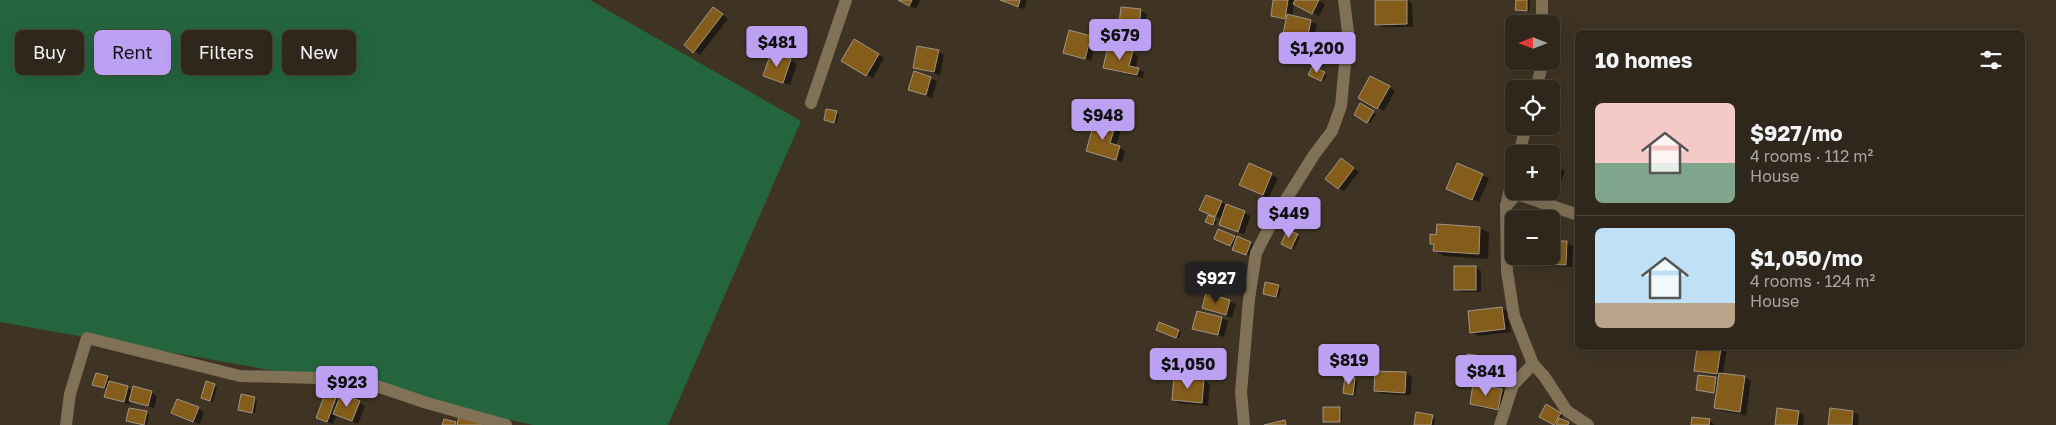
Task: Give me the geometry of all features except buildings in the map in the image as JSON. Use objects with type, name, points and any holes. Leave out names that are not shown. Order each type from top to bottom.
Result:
[{"type":"street","points":[[811,103],[846,0]]},
{"type":"street","points":[[1244,425],[1241,392],[1249,299],[1256,253],[1273,220],[1332,131],[1341,106],[1348,32],[1344,0]]},
{"type":"street","points":[[1542,0],[1542,15]]},
{"type":"street","points":[[1506,206],[1517,194],[1575,214]]},
{"type":"street","points":[[1507,200],[1507,271],[1514,316],[1533,364],[1544,376],[1567,411],[1588,425]]},
{"type":"street","points":[[66,425],[70,394],[87,338],[240,376],[356,379],[427,403],[506,425]]},
{"type":"street","points":[[1500,425],[1513,385],[1533,364]]},
{"type":"green space","points":[[0,0],[590,0],[801,121],[668,425],[533,425],[315,378],[0,322]]}]
